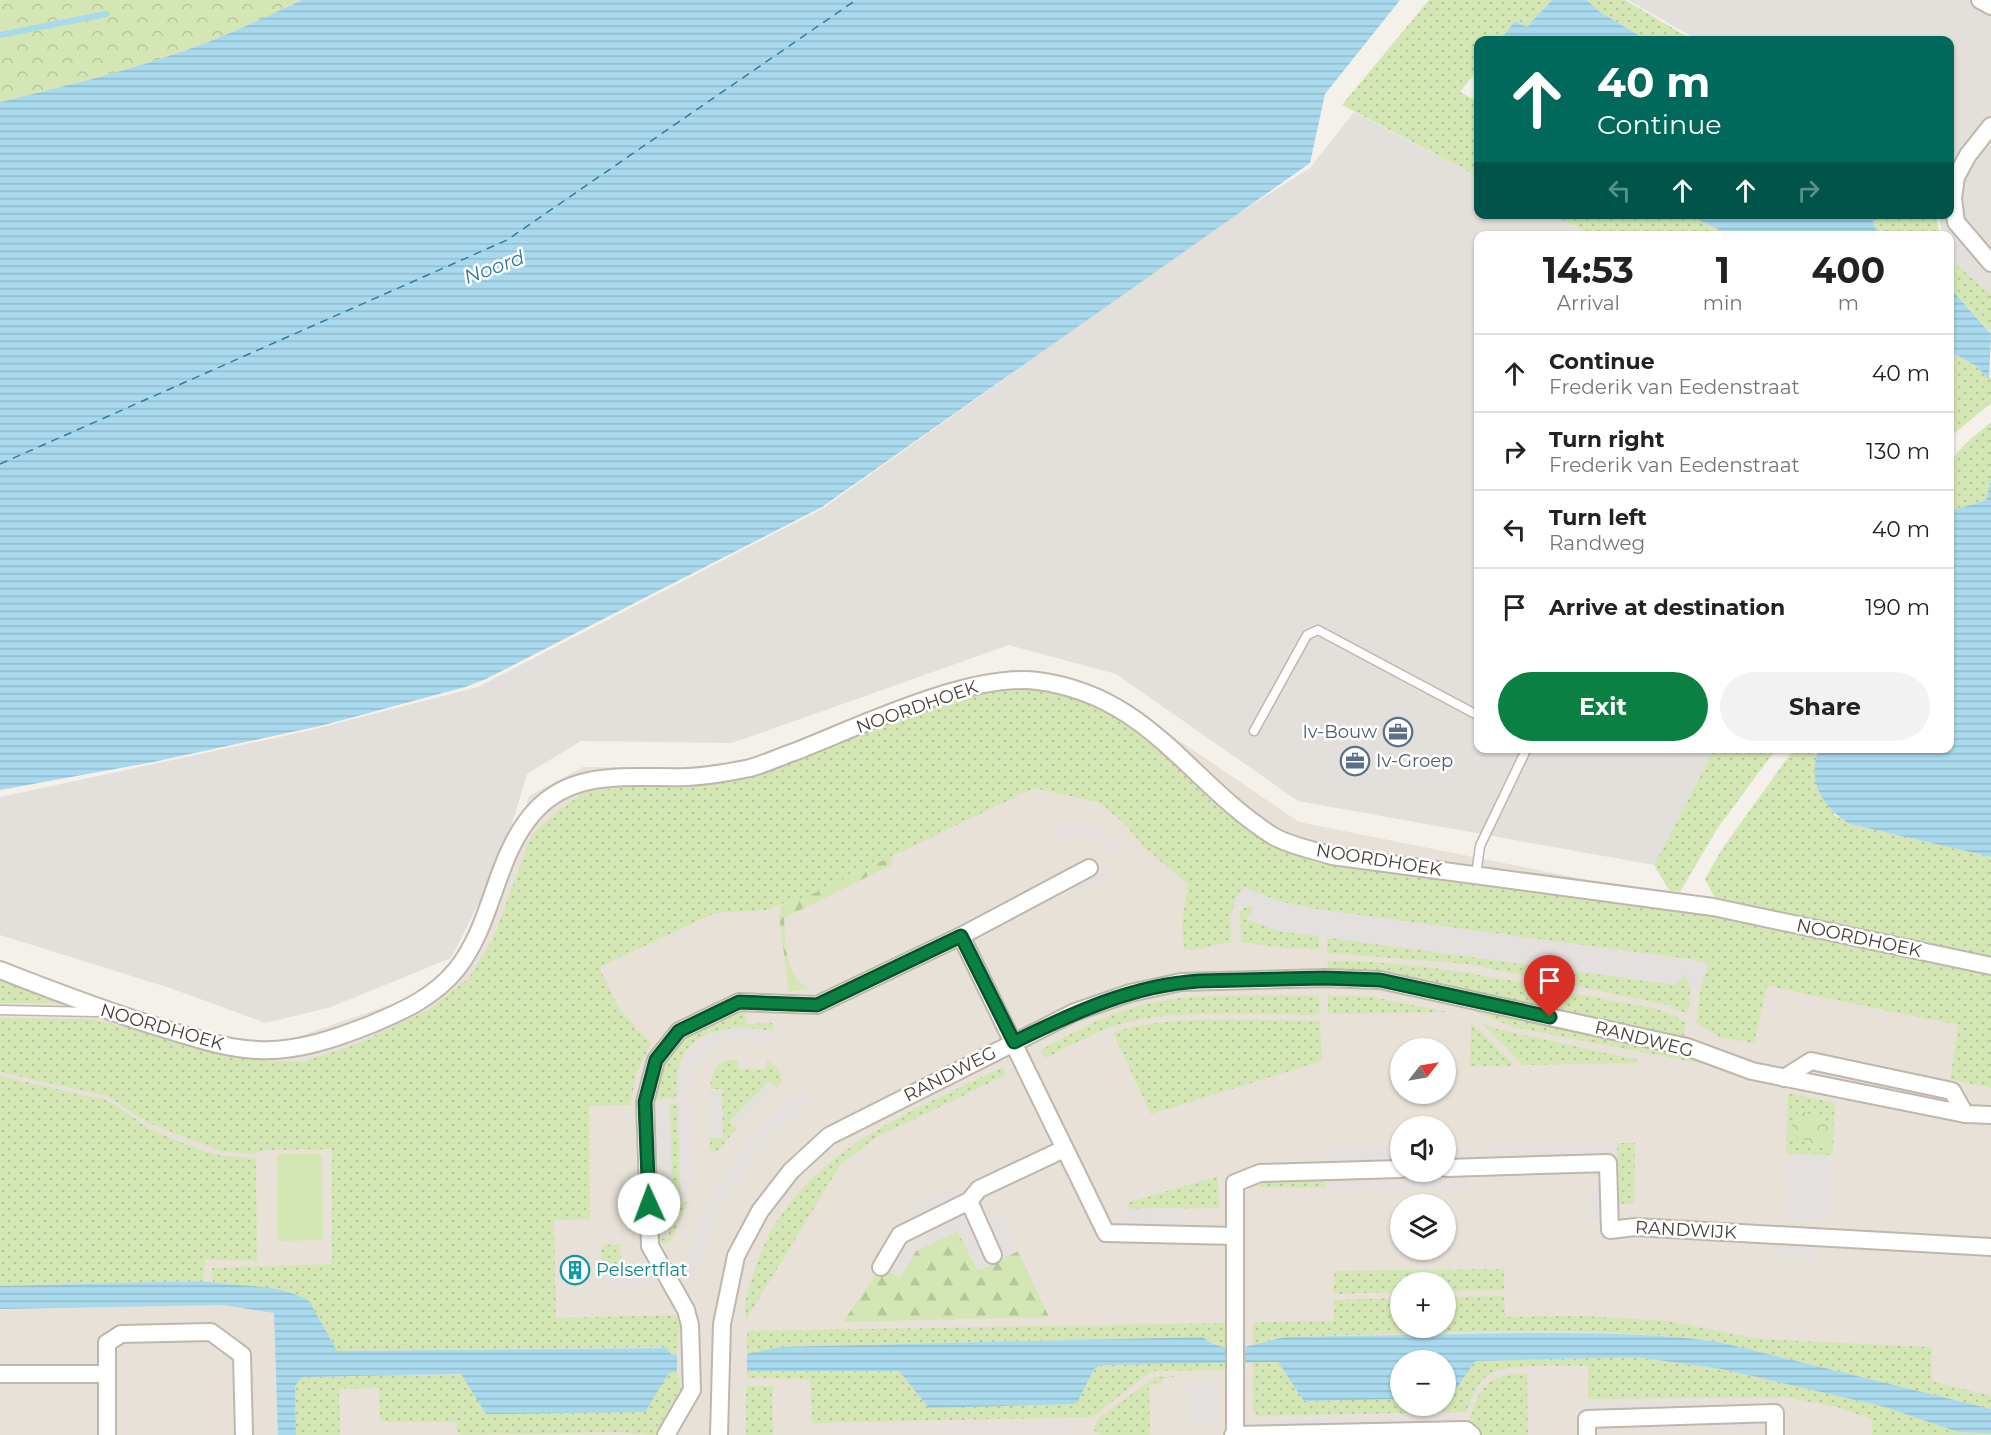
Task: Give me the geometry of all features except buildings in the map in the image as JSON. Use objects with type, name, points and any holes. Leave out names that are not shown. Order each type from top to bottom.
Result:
[{"type":"street","points":[[1980,0],[1991,6]]},
{"type":"street","points":[[1954,191],[1956,177],[1968,155],[1991,126]]},
{"type":"street","points":[[1954,206],[1956,222],[1991,263]]},
{"type":"street","name":"NOORDHOEK","points":[[0,970],[106,1012],[219,1046],[259,1050],[299,1046],[362,1028],[411,1006],[439,988],[469,952],[482,927],[515,840],[535,811],[563,789],[599,778],[694,777],[752,767],[957,690],[993,682],[1033,680],[1068,686],[1100,697],[1130,714],[1164,740],[1234,805],[1276,838],[1332,856],[1713,907],[1991,966]]},
{"type":"street","points":[[666,1435],[692,1390],[692,1376],[686,1310],[650,1246],[645,1102],[656,1060],[679,1031],[739,1002],[817,1005],[961,936],[1089,868]]},
{"type":"street","points":[[961,936],[1106,1233],[1235,1236]]},
{"type":"street","name":"RANDWEG","points":[[719,1435],[722,1324],[736,1256],[760,1211],[791,1171],[829,1136],[1075,1012],[1130,993],[1181,982],[1324,978],[1380,980],[1687,1047],[1752,1071],[1784,1078],[1811,1061],[1952,1091],[1965,1114],[1991,1115]]},
{"type":"street","points":[[881,1266],[900,1235],[969,1201],[979,1189],[1064,1149]]},
{"type":"street","name":"RANDWIJK","points":[[1456,1168],[1608,1163],[1610,1230],[1635,1227],[1991,1247]]},
{"type":"street","points":[[1390,1169],[1260,1173],[1235,1183],[1234,1435],[1466,1430],[1472,1435]]},
{"type":"street","points":[[969,1201],[993,1255]]},
{"type":"street","points":[[107,1435],[107,1343],[121,1334],[211,1332],[242,1355],[244,1435]]},
{"type":"street","points":[[0,1374],[107,1374]]},
{"type":"street","points":[[1587,1427],[1774,1413],[1775,1435]]},
{"type":"lane","points":[[1254,731],[1307,635],[1318,630],[1474,713]]},
{"type":"lane","points":[[1476,875],[1480,846],[1525,753]]},
{"type":"lane","points":[[0,1010],[106,1012]]},
{"type":"shaded area","points":[[1628,0],[1991,0],[1991,308],[1954,266],[1954,231],[1941,231],[1940,219],[1954,219],[1954,36],[1691,36]]},
{"type":"shaded area","points":[[1354,112],[1474,174],[1474,219],[1560,219],[1584,231],[1474,231],[1474,753],[1713,753],[1654,865],[1298,801],[1116,674],[1009,645],[732,743],[581,741],[527,774],[502,857],[451,958],[331,1007],[266,1023],[170,988],[0,935],[0,797],[303,732],[478,687],[822,509],[1220,225],[1310,168]]},
{"type":"shaded area","points":[[1012,669],[1112,695],[1299,822],[1991,961],[1991,1435],[0,1435],[0,963],[88,1003],[266,1048],[449,984],[499,894],[529,796],[583,767],[736,768]]},
{"type":"shaded area","points":[[1066,822],[1093,826],[1120,847],[1115,855],[1094,837],[1072,835],[1059,840],[1052,828]]},
{"type":"shaded area","points":[[1111,868],[1114,875],[1068,897],[1065,890]]},
{"type":"shaded area","points":[[1243,887],[1278,901],[1315,909],[1709,963],[1701,987],[1690,990],[1690,982],[1684,975],[1676,985],[1279,931],[1246,919],[1255,907],[1252,905],[1238,906],[1233,903]]},
{"type":"shaded area","points":[[738,1027],[773,1031],[772,1044],[726,1040],[716,1045],[694,1067],[690,1098],[677,1098],[677,1073],[686,1054],[709,1033]]},
{"type":"shaded area","points":[[770,1081],[777,1088],[737,1128],[730,1121]]},
{"type":"shaded area","points":[[710,1089],[722,1089],[723,1138],[710,1138]]},
{"type":"shaded area","points":[[807,1090],[812,1100],[770,1135],[732,1188],[711,1227],[695,1277],[681,1272],[700,1220],[721,1180],[759,1129],[783,1106]]},
{"type":"shaded area","points":[[691,1103],[693,1192],[680,1192],[678,1104]]},
{"type":"shaded area","points":[[657,1104],[670,1104],[672,1192],[660,1192]]},
{"type":"shaded area","points":[[1617,1143],[1617,1156],[1480,1159],[1480,1145]]},
{"type":"shaded area","points":[[1456,1146],[1466,1146],[1467,1189],[1418,1190],[1418,1182],[1456,1182]]},
{"type":"shaded area","points":[[1387,1147],[1388,1160],[1390,1160],[1390,1182],[1415,1182],[1415,1189],[1376,1190],[1376,1178],[1370,1178],[1370,1190],[1331,1191],[1330,1148]]},
{"type":"shaded area","points":[[1789,1154],[1831,1155],[1829,1221],[1787,1220]]},
{"type":"shaded area","points":[[955,1186],[960,1198],[975,1191],[987,1216],[999,1211],[1018,1251],[978,1271],[957,1231],[918,1250],[912,1238],[905,1241],[903,1245],[915,1253],[900,1278],[873,1262],[895,1230],[912,1221],[906,1210]]},
{"type":"shaded area","points":[[1588,1187],[1601,1187],[1601,1222],[1588,1222]]},
{"type":"shaded area","points":[[1151,1208],[1152,1223],[1123,1224],[1123,1209]]},
{"type":"shaded area","points":[[1154,1208],[1182,1208],[1182,1223],[1154,1223]]},
{"type":"shaded area","points":[[1771,1246],[1816,1248],[1815,1260],[1771,1258]]},
{"type":"shaded area","points":[[653,1272],[654,1285],[602,1287],[602,1274]]},
{"type":"shaded area","points":[[1188,1382],[1217,1382],[1217,1425],[1189,1425]]},
{"type":"shaded area","points":[[1754,1400],[1754,1408],[1584,1411],[1584,1404]]},
{"type":"shaded area","points":[[1458,1416],[1458,1423],[1268,1426],[1268,1419]]},
{"type":"shaded area","points":[[1754,1421],[1755,1428],[1633,1430],[1632,1423]]},
{"type":"shaded area","points":[[1076,1422],[1076,1429],[830,1432],[830,1426]]},
{"type":"green space","points":[[0,0],[302,0],[176,54],[88,80],[0,102]]},
{"type":"green space","points":[[1429,0],[1552,0],[1527,27],[1515,21],[1503,36],[1474,36],[1474,74],[1460,92],[1474,99],[1474,174],[1342,105]]},
{"type":"green space","points":[[1587,0],[1625,0],[1686,36],[1640,36],[1600,12]]},
{"type":"green space","points":[[1560,219],[1696,219],[1722,231],[1584,231]]},
{"type":"green space","points":[[1873,219],[1937,219],[1939,231],[1879,231],[1875,228]]},
{"type":"green space","points":[[1954,263],[1991,295],[1991,333],[1954,292]]},
{"type":"green space","points":[[1954,353],[1976,366],[1989,378],[1991,377],[1991,403],[1954,434]]},
{"type":"green space","points":[[1991,422],[1991,480],[1986,500],[1954,510],[1954,456]]},
{"type":"green space","points":[[1035,689],[1067,694],[1102,706],[1143,731],[1274,845],[1320,864],[1482,883],[1798,928],[1991,968],[1991,1088],[1950,1079],[1959,1025],[1767,986],[1754,1043],[1720,1037],[1696,1023],[1701,987],[1709,963],[1689,959],[1315,909],[1278,901],[1243,887],[1230,914],[1231,942],[1184,950],[1182,923],[1188,884],[1144,847],[1124,823],[1098,802],[1034,788],[800,900],[791,900],[768,910],[715,913],[599,967],[618,1007],[651,1044],[637,1071],[630,1105],[589,1106],[590,1219],[554,1220],[556,1318],[680,1315],[677,1355],[669,1354],[668,1348],[653,1347],[337,1351],[301,1296],[272,1289],[213,1283],[212,1268],[332,1264],[332,1149],[267,1150],[254,1154],[220,1151],[149,1123],[107,1096],[0,1072],[0,1018],[92,1019],[270,1061],[303,1062],[359,1043],[430,1009],[469,978],[493,939],[532,834],[585,792],[757,771],[954,698],[993,691]]},
{"type":"green space","points":[[1712,753],[1773,753],[1717,829],[1680,892],[1669,890],[1654,865]]},
{"type":"green space","points":[[1791,753],[1818,753],[1834,815],[1850,824],[1991,857],[1991,958],[1715,898],[1705,879],[1722,849]]},
{"type":"green space","points":[[890,857],[893,864],[784,918],[786,948],[791,967],[795,976],[809,989],[789,992],[779,916],[782,905],[791,900],[800,900]]},
{"type":"green space","points":[[1247,905],[1255,908],[1246,919],[1279,931],[1319,936],[1319,949],[1285,948],[1241,942],[1240,912]]},
{"type":"green space","points":[[1327,937],[1676,985],[1684,975],[1689,984],[1690,999],[1687,1014],[1668,1005],[1469,964],[1327,953]]},
{"type":"green space","points":[[1327,961],[1398,964],[1468,973],[1648,1007],[1668,1013],[1685,1023],[1684,1036],[1437,984],[1364,971],[1328,969]]},
{"type":"green space","points":[[0,977],[58,1003],[0,1003]]},
{"type":"green space","points":[[1319,995],[1320,1015],[1192,1014],[1142,1019],[1111,1027],[1045,1058],[1041,1050],[1077,1030],[1141,1005],[1206,996]]},
{"type":"green space","points":[[1328,995],[1372,997],[1447,1012],[1328,1014]]},
{"type":"green space","points":[[1469,1009],[1681,1053],[1714,1066],[1513,1027]]},
{"type":"green space","points":[[738,1011],[745,1011],[746,1024],[773,1023],[773,1031],[735,1029],[718,1031],[703,1037],[691,1046],[682,1059],[677,1076],[677,1098],[655,1099],[663,1066],[682,1042],[708,1025]]},
{"type":"green space","points":[[1185,1020],[1320,1021],[1322,1061],[1151,1114],[1113,1033],[1134,1027]]},
{"type":"green space","points":[[1471,1022],[1515,1066],[1470,1066]]},
{"type":"green space","points":[[1481,1023],[1497,1029],[1638,1060],[1637,1063],[1523,1065]]},
{"type":"green space","points":[[727,1060],[738,1060],[738,1069],[766,1070],[767,1060],[779,1069],[782,1082],[777,1088],[770,1081],[730,1121],[737,1128],[715,1154],[710,1150],[710,1138],[722,1138],[722,1089],[710,1089],[710,1084],[716,1068]]},
{"type":"green space","points":[[1003,1067],[1006,1075],[875,1138],[840,1165],[746,1320],[746,1299],[757,1263],[775,1225],[798,1193],[826,1166],[893,1121]]},
{"type":"green space","points":[[0,1076],[109,1101],[150,1129],[197,1149],[223,1156],[256,1158],[257,1261],[205,1259],[203,1281],[0,1286]]},
{"type":"green space","points":[[1788,1093],[1835,1103],[1834,1125],[1799,1110],[1789,1134],[1833,1151],[1833,1155],[1786,1154]]},
{"type":"green space","points":[[670,1104],[678,1104],[680,1192],[672,1192]]},
{"type":"green space","points":[[1799,1110],[1834,1125],[1833,1151],[1788,1134]]},
{"type":"green space","points":[[1617,1143],[1635,1143],[1634,1203],[1617,1204]]},
{"type":"green space","points":[[279,1154],[320,1154],[322,1158],[323,1238],[321,1240],[280,1241],[277,1238],[277,1157]]},
{"type":"green space","points":[[1218,1176],[1219,1208],[1129,1209],[1127,1203]]},
{"type":"green space","points":[[1260,1179],[1325,1179],[1325,1188],[1260,1187]]},
{"type":"green space","points":[[668,1201],[687,1202],[671,1241],[664,1245],[657,1239],[669,1238]]},
{"type":"green space","points":[[958,1231],[978,1271],[1018,1251],[1049,1317],[843,1322],[879,1270],[887,1270],[900,1278],[916,1251]]},
{"type":"green space","points":[[620,1244],[621,1273],[602,1274],[601,1245]]},
{"type":"green space","points":[[1504,1269],[1504,1290],[1456,1291],[1456,1272],[1390,1272],[1390,1292],[1334,1294],[1334,1271]]},
{"type":"green space","points":[[1504,1296],[1505,1317],[1585,1316],[1667,1321],[1759,1339],[1932,1347],[1931,1381],[1991,1396],[1991,1409],[1719,1342],[1668,1336],[1565,1331],[1456,1332],[1456,1297]]},
{"type":"green space","points":[[1390,1298],[1390,1334],[1307,1336],[1273,1339],[1265,1344],[1253,1345],[1253,1322],[1334,1321],[1334,1300]]},
{"type":"green space","points":[[1228,1323],[1228,1348],[1203,1337],[780,1347],[747,1354],[747,1331]]},
{"type":"green space","points":[[1636,1357],[1722,1369],[1885,1407],[1958,1432],[1991,1433],[1991,1435],[1872,1435],[1872,1419],[1837,1407],[1785,1397],[1588,1399],[1588,1366],[1534,1366],[1494,1372],[1486,1376],[1479,1384],[1466,1412],[1456,1412],[1456,1385],[1475,1361]]},
{"type":"green space","points":[[1229,1362],[1229,1370],[1152,1371],[1092,1417],[812,1423],[810,1379],[747,1378],[747,1371],[899,1371],[929,1408],[1062,1404],[1078,1401],[1094,1369],[1101,1365]]},
{"type":"green space","points":[[1253,1362],[1278,1362],[1304,1401],[1390,1399],[1390,1413],[1257,1416],[1253,1411]]},
{"type":"green space","points":[[677,1371],[681,1389],[654,1435],[619,1432],[462,1435],[457,1431],[456,1422],[384,1422],[380,1419],[379,1388],[339,1389],[340,1435],[296,1435],[295,1386],[302,1377]]},
{"type":"green space","points":[[1527,1373],[1528,1435],[1485,1435],[1468,1423],[1481,1391],[1487,1385],[1502,1377]]},
{"type":"green space","points":[[1177,1376],[1161,1380],[1161,1385],[1154,1383],[1149,1386],[1150,1435],[1101,1435],[1093,1430],[1100,1417],[1155,1377]]},
{"type":"green space","points":[[746,1386],[774,1386],[772,1392],[773,1435],[746,1435]]},
{"type":"water","name":"Noord","points":[[302,0],[1400,0],[1325,94],[1310,163],[822,507],[486,679],[465,687],[324,725],[153,762],[0,790],[0,102],[88,80],[176,54]]},
{"type":"water","points":[[1552,0],[1587,0],[1600,12],[1640,36],[1503,36],[1515,21],[1527,27]]},
{"type":"water","points":[[1696,219],[1873,219],[1875,228],[1879,231],[1722,231]]},
{"type":"water","points":[[1954,292],[1991,334],[1989,379],[1976,366],[1954,353]]},
{"type":"water","points":[[1991,480],[1991,857],[1850,824],[1832,810],[1819,792],[1815,771],[1819,753],[1954,753],[1954,510],[1986,500]]},
{"type":"water","points":[[203,1281],[271,1288],[309,1301],[337,1351],[668,1348],[669,1354],[677,1355],[677,1371],[669,1373],[645,1412],[486,1414],[461,1374],[302,1377],[295,1386],[296,1435],[278,1435],[274,1313],[223,1305],[0,1309],[0,1286]]},
{"type":"water","points":[[1601,1333],[1719,1342],[1991,1409],[1991,1433],[1958,1432],[1885,1407],[1722,1369],[1636,1357],[1475,1361],[1456,1389],[1456,1350],[1390,1350],[1390,1399],[1304,1401],[1278,1362],[1101,1365],[1094,1369],[1078,1401],[1074,1404],[929,1408],[899,1371],[747,1371],[747,1354],[780,1347],[1203,1337],[1223,1347],[1233,1348],[1287,1337],[1390,1335],[1390,1338],[1456,1338],[1456,1334]]},
{"type":"waterway","points":[[0,35],[106,14]]},
{"type":"ferry route","points":[[0,464],[507,240],[856,0]]},
{"type":"place","name":"Iv-Bouw","points":[[1398,732]]},
{"type":"place","name":"Iv-Groep","points":[[1355,761]]},
{"type":"place","name":"Pelsertflat","points":[[575,1270]]},
{"type":"route","points":[[649,1204],[645,1102],[656,1060],[679,1031],[739,1002],[785,1006],[817,1005],[961,936],[1014,1042],[1075,1012],[1130,993],[1181,982],[1199,981],[1324,978],[1380,980],[1550,1017]]}]
